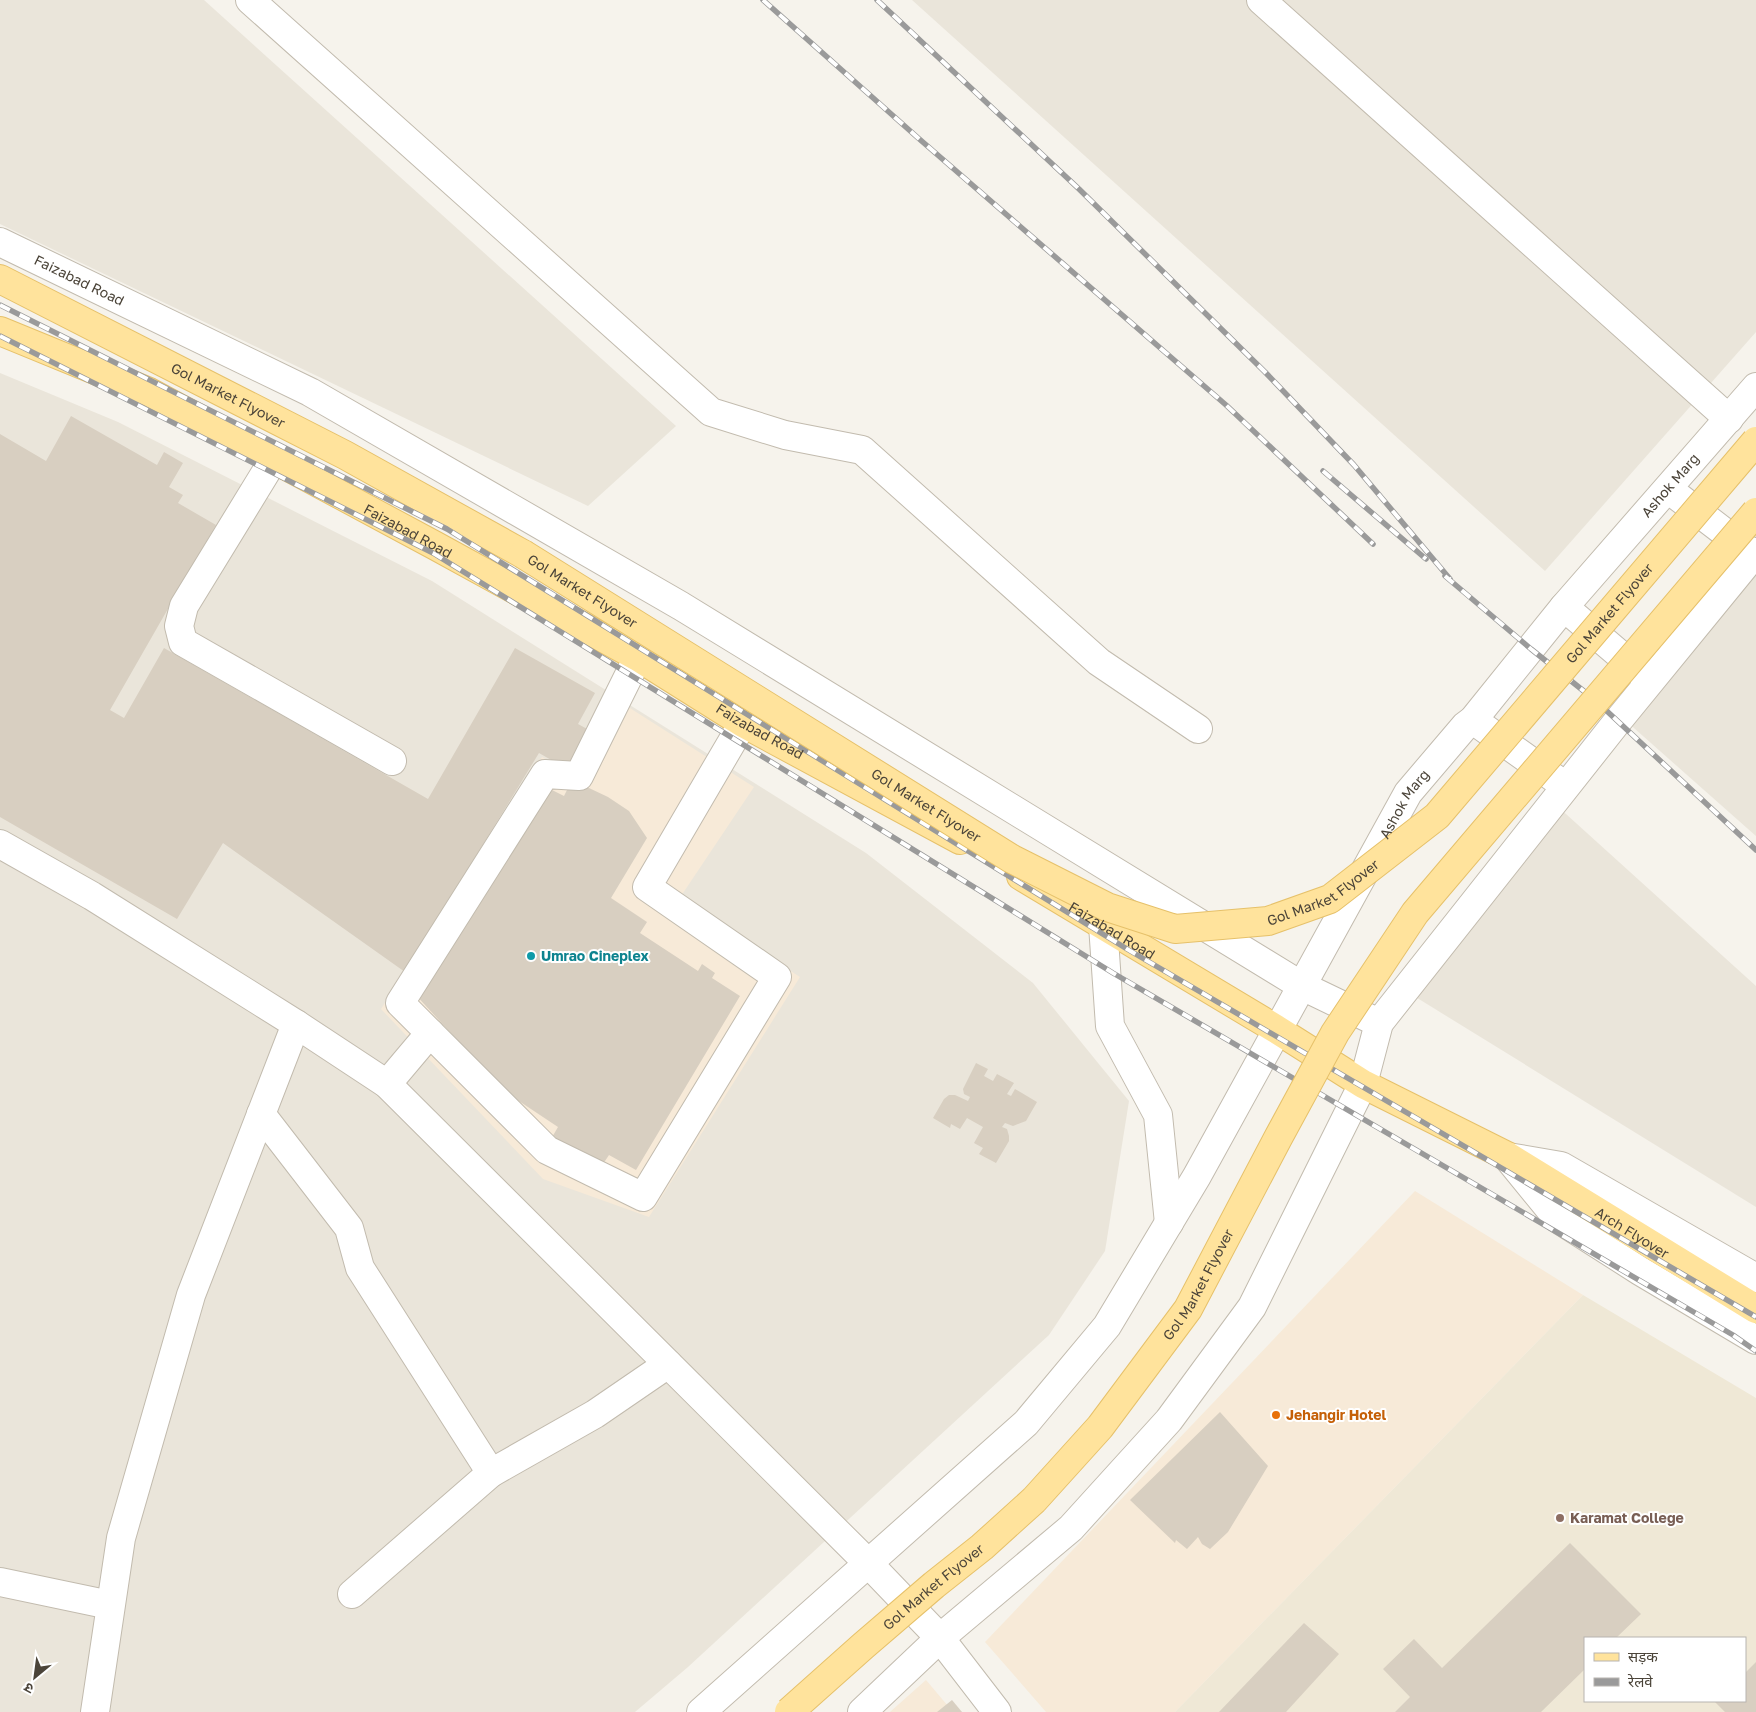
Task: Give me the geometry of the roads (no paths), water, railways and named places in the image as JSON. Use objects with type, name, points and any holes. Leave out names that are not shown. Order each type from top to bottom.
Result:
[{"type":"main road","name":"Gol Market Flyover","points":[[0,279],[345,455],[523,554],[1012,859],[1107,907],[1174,929],[1268,921],[1330,899],[1437,816],[1756,441]]},
{"type":"main road","name":"Faizabad Road","points":[[0,330],[149,392],[443,549],[638,657],[742,723],[966,843],[1276,1029],[1363,1084],[1507,1156]]},
{"type":"main road","name":"Gol Market Flyover","points":[[789,1712],[863,1646],[982,1547],[1034,1500],[1100,1427],[1188,1309],[1335,1033],[1416,913],[1756,512]]},
{"type":"main road","name":"Arch Flyover","points":[[1507,1156],[1576,1200],[1756,1308]]},
{"type":"street","points":[[250,0],[712,412],[785,435],[862,450],[1099,662],[1198,729]]},
{"type":"street","points":[[1260,0],[1729,419]]},
{"type":"street","name":"Faizabad Road","points":[[0,242],[310,392],[681,606],[1302,986],[1379,1023]]},
{"type":"street","name":"Ashok Marg","points":[[701,1712],[1026,1424],[1107,1326],[1197,1176],[1276,1029],[1302,986],[1408,793],[1473,720],[1564,607],[1756,388]]},
{"type":"street","points":[[274,459],[184,606],[179,626],[183,642],[392,761]]},
{"type":"street","points":[[862,1712],[940,1638],[1071,1528],[1169,1420],[1252,1307],[1363,1084],[1379,1023],[1651,681],[1755,554],[1668,490]]},
{"type":"street","points":[[1564,607],[1651,681]]},
{"type":"street","points":[[638,657],[579,776],[545,774],[400,1003],[547,1150],[643,1197],[776,977],[647,887],[742,723]]},
{"type":"street","points":[[1473,720],[1567,786]]},
{"type":"street","points":[[0,844],[92,896],[296,1024],[387,1084],[868,1563],[940,1638],[997,1712]]},
{"type":"street","points":[[1103,925],[1110,1026],[1158,1115],[1168,1223]]},
{"type":"street","points":[[95,1712],[121,1538],[191,1295],[296,1024]]},
{"type":"street","points":[[387,1084],[430,1033]]},
{"type":"street","points":[[261,1114],[350,1228],[360,1268],[491,1473]]},
{"type":"street","points":[[1507,1156],[1561,1166],[1756,1278]]},
{"type":"street","points":[[1507,1156],[1557,1218],[1640,1271],[1756,1340]]},
{"type":"street","points":[[352,1594],[491,1473],[595,1414],[668,1364]]},
{"type":"street","points":[[0,1582],[110,1605]]},
{"type":"railway","points":[[763,0],[917,137],[1226,405],[1373,544]]},
{"type":"railway","points":[[877,0],[1079,189],[1265,372],[1354,465],[1450,579]]},
{"type":"railway","points":[[0,305],[447,529],[1127,949],[1756,1317]]},
{"type":"railway","points":[[0,336],[433,553],[1113,973],[1733,1335],[1756,1351]]},
{"type":"railway","points":[[1323,471],[1426,559]]},
{"type":"railway","points":[[1445,576],[1595,700],[1756,850]]},
{"type":"place","name":"Umrao Cineplex","points":[[531,956]]},
{"type":"place","name":"Jehangir Hotel","points":[[1276,1415]]},
{"type":"place","name":"Karamat College","points":[[1560,1518]]}]
